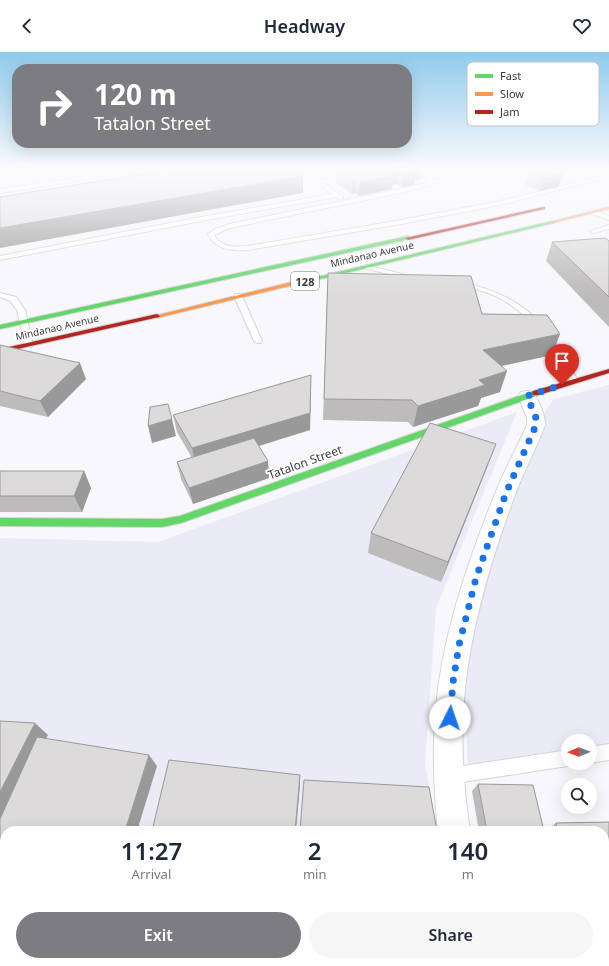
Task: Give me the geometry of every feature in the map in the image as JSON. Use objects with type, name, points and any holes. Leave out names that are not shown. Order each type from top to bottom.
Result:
[{"type":"main road","name":"Mindanao Avenue","points":[[0,327],[534,211]]},
{"type":"main road","name":"Mindanao Avenue","points":[[0,351],[366,267],[598,211]]},
{"type":"main road","name":"Tatalon Street","points":[[0,522],[162,523],[181,520],[527,396],[609,371]]},
{"type":"street","points":[[454,826],[450,776],[450,717],[453,682],[459,645],[476,578],[506,493],[536,425],[536,418],[527,396]]},
{"type":"lane","points":[[0,258],[248,211]]},
{"type":"lane","points":[[304,211],[229,226],[217,230],[211,234],[216,242],[225,247],[232,249],[248,248],[461,211]]},
{"type":"lane","points":[[592,212],[609,218]]},
{"type":"lane","points":[[593,232],[609,228]]},
{"type":"lane","points":[[366,267],[387,274],[419,279]]},
{"type":"lane","points":[[454,283],[489,290],[517,306],[529,315],[556,347],[574,382]]},
{"type":"lane","points":[[0,295],[13,299],[21,310],[29,344]]},
{"type":"lane","points":[[238,296],[258,341]]},
{"type":"lane","points":[[597,754],[609,752]]},
{"type":"lane","points":[[450,776],[561,759]]},
{"type":"shaded area","points":[[609,385],[609,760],[597,762],[597,734],[561,734],[561,767],[468,779],[464,646],[532,430],[554,399]]},
{"type":"shaded area","points":[[517,412],[436,608],[425,763],[436,826],[0,826],[0,538],[158,542]]},
{"type":"building","points":[[0,211],[101,211],[0,228]]},
{"type":"building","points":[[605,238],[609,241],[609,297],[552,242]]},
{"type":"building","points":[[328,273],[471,276],[482,314],[547,315],[560,334],[483,350],[507,371],[479,380],[485,385],[418,406],[412,400],[324,399]]},
{"type":"building","points":[[0,345],[80,363],[40,401],[0,391]]},
{"type":"building","points":[[311,375],[310,413],[192,448],[173,415]]},
{"type":"building","points":[[168,404],[172,419],[148,426],[150,407]]},
{"type":"building","points":[[430,423],[496,444],[448,562],[371,533]]},
{"type":"building","points":[[254,438],[268,461],[189,488],[177,462]]},
{"type":"building","points":[[0,471],[84,471],[74,496],[0,496]]},
{"type":"building","points":[[0,721],[35,723],[0,792]]},
{"type":"building","points":[[37,737],[149,755],[127,826],[0,826],[0,819]]},
{"type":"building","points":[[169,760],[300,775],[295,826],[153,826]]},
{"type":"building","points":[[304,780],[429,787],[436,826],[300,826]]},
{"type":"building","points":[[478,784],[533,785],[543,826],[486,826]]},
{"type":"building","points":[[609,822],[609,826],[557,826],[556,823]]},
{"type":"traffic: fast","points":[[312,279],[552,222]]},
{"type":"traffic: fast","points":[[0,327],[408,238]]},
{"type":"traffic: fast","points":[[0,522],[162,523],[181,519],[536,393]]},
{"type":"traffic: slow","points":[[552,222],[598,211]]},
{"type":"traffic: slow","points":[[157,316],[312,279]]},
{"type":"traffic: jam","points":[[408,238],[531,211]]},
{"type":"traffic: jam","points":[[0,351],[157,316]]},
{"type":"traffic: jam","points":[[536,393],[609,371]]},
{"type":"route","points":[[450,718],[453,682],[459,645],[476,578],[506,493],[536,425],[536,418],[527,396],[562,385]]}]
